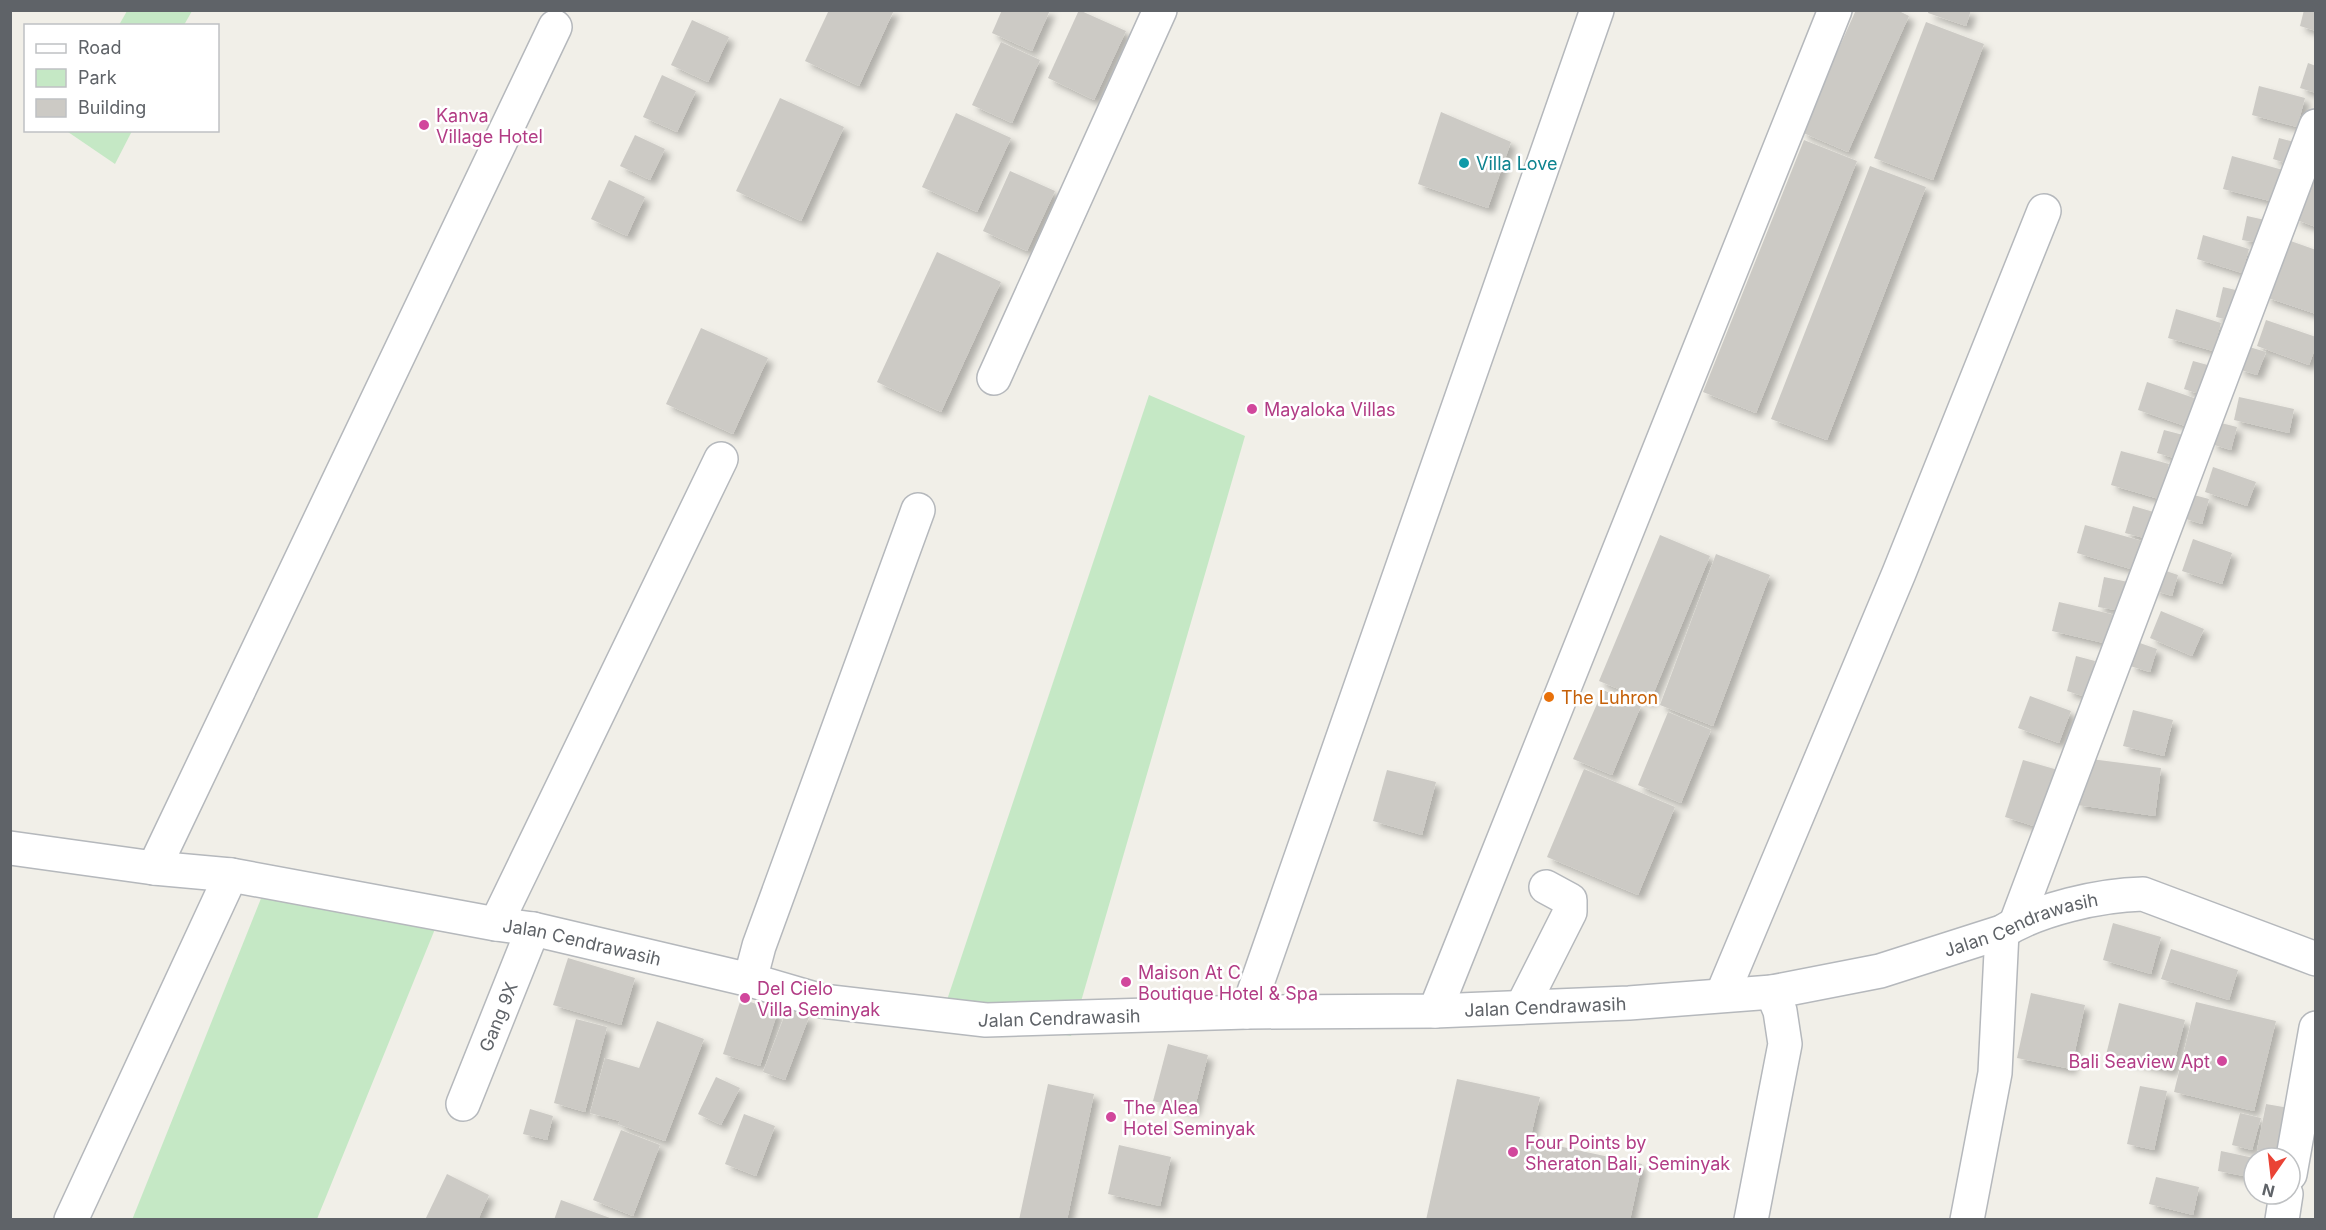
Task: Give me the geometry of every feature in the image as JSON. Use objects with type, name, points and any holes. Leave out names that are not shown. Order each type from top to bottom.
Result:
[{"type":"street","points":[[994,378],[1160,10]]},
{"type":"street","points":[[1247,1011],[1597,10]]},
{"type":"street","points":[[1435,1011],[1835,10]]},
{"type":"street","points":[[154,868],[555,27]]},
{"type":"street","points":[[1967,1220],[1995,1073],[2009,927],[2316,126]]},
{"type":"street","points":[[1722,995],[1904,562],[2044,211]]},
{"type":"street","points":[[496,924],[721,459]]},
{"type":"street","points":[[750,980],[759,946],[918,510]]},
{"type":"street","name":"Jalan Cendrawasih","points":[[10,848],[154,868],[231,875],[533,929],[750,980],[822,1001],[986,1020],[1247,1011],[1435,1011],[1629,1003],[1772,992],[1880,971],[2074,904],[2118,895],[2143,894],[2316,959]]},
{"type":"street","points":[[71,1220],[231,875]]},
{"type":"street","points":[[1522,1007],[1570,912],[1570,900],[1546,887]]},
{"type":"street","name":"Gang 9X","points":[[463,1104],[533,929]]},
{"type":"street","points":[[1751,1220],[1785,1044],[1780,1011],[1772,992]]},
{"type":"street","points":[[2295,1146],[2316,1028]]},
{"type":"green space","points":[[127,10],[192,11],[185,24],[120,24]]},
{"type":"green space","points":[[68,132],[131,132],[115,164]]},
{"type":"green space","points":[[1149,395],[1245,436],[1071,1036],[943,1012]]},
{"type":"green space","points":[[262,896],[435,929],[317,1219],[132,1220]]},
{"type":"building","points":[[829,10],[894,10],[859,86],[805,61]]},
{"type":"building","points":[[1002,10],[1050,10],[1032,51],[992,33]]},
{"type":"building","points":[[1079,10],[1126,31],[1094,100],[1048,78]]},
{"type":"building","points":[[1856,10],[1897,10],[1909,16],[1848,152],[1801,132]]},
{"type":"building","points":[[1929,10],[1971,10],[1966,26],[1928,13]]},
{"type":"building","points":[[2304,10],[2316,10],[2316,31],[2300,26]]},
{"type":"building","points":[[692,20],[729,37],[708,82],[671,65]]},
{"type":"building","points":[[1926,22],[1984,44],[1933,180],[1874,158]]},
{"type":"building","points":[[1001,42],[1040,60],[1012,123],[972,105]]},
{"type":"building","points":[[2308,63],[2316,66],[2316,93],[2300,88]]},
{"type":"building","points":[[662,75],[696,91],[677,132],[643,117]]},
{"type":"building","points":[[2259,86],[2305,98],[2297,127],[2252,115]]},
{"type":"building","points":[[780,98],[844,127],[801,221],[736,191]]},
{"type":"building","name":"Villa Love","points":[[1441,112],[1511,142],[1488,208],[1418,184]]},
{"type":"building","points":[[956,113],[1011,138],[977,212],[922,187]]},
{"type":"building","points":[[635,135],[665,149],[650,180],[620,166]]},
{"type":"building","points":[[2279,138],[2298,143],[2292,165],[2273,159]]},
{"type":"building","points":[[1804,140],[1857,161],[1756,413],[1703,392]]},
{"type":"building","points":[[2232,156],[2283,170],[2274,202],[2223,189]]},
{"type":"building","points":[[1870,166],[1926,187],[1827,440],[1771,419]]},
{"type":"building","points":[[2316,166],[2316,227],[2294,219]]},
{"type":"building","points":[[1010,171],[1055,191],[1027,251],[983,231]]},
{"type":"building","points":[[609,180],[645,197],[627,236],[591,219]]},
{"type":"building","points":[[2247,216],[2265,220],[2259,243],[2242,240]]},
{"type":"building","points":[[2203,235],[2249,249],[2242,273],[2197,259]]},
{"type":"building","points":[[2285,239],[2316,250],[2316,314],[2265,297]]},
{"type":"building","points":[[937,252],[1001,282],[941,412],[877,382]]},
{"type":"building","points":[[2223,287],[2244,292],[2237,322],[2216,317]]},
{"type":"building","points":[[2176,309],[2221,323],[2213,351],[2168,338]]},
{"type":"building","points":[[2266,320],[2316,337],[2316,346],[2309,365],[2257,346]]},
{"type":"building","points":[[701,328],[768,358],[733,434],[666,404]]},
{"type":"building","points":[[2246,346],[2266,352],[2257,375],[2238,369]]},
{"type":"building","points":[[2193,361],[2215,367],[2205,396],[2184,389]]},
{"type":"building","points":[[2147,382],[2197,399],[2188,427],[2138,410]]},
{"type":"building","points":[[2239,397],[2294,409],[2289,433],[2234,420]]},
{"type":"building","points":[[2217,422],[2237,427],[2231,450],[2211,444]]},
{"type":"building","points":[[2164,430],[2187,436],[2181,460],[2157,453]]},
{"type":"building","points":[[2121,451],[2169,464],[2159,499],[2111,485]]},
{"type":"building","points":[[2213,467],[2256,482],[2247,506],[2205,492]]},
{"type":"building","points":[[2190,494],[2209,499],[2202,524],[2183,518]]},
{"type":"building","points":[[2133,506],[2164,515],[2156,541],[2125,533]]},
{"type":"building","points":[[2085,525],[2142,541],[2134,570],[2077,553]]},
{"type":"building","points":[[1660,535],[1710,556],[1650,702],[1599,681]]},
{"type":"building","points":[[2193,539],[2232,553],[2222,584],[2182,571]]},
{"type":"building","points":[[1716,554],[1770,575],[1713,726],[1660,705]]},
{"type":"building","points":[[2160,569],[2178,575],[2172,596],[2153,590]]},
{"type":"building","points":[[2104,577],[2133,583],[2127,612],[2098,607]]},
{"type":"building","points":[[2059,602],[2115,615],[2108,644],[2052,631]]},
{"type":"building","points":[[2161,611],[2204,629],[2192,656],[2150,638]]},
{"type":"building","points":[[2137,642],[2157,649],[2150,672],[2130,666]]},
{"type":"building","points":[[2076,656],[2095,661],[2086,697],[2067,691]]},
{"type":"building","points":[[1603,690],[1641,706],[1612,775],[1573,759]]},
{"type":"building","points":[[2030,696],[2071,711],[2059,743],[2018,728]]},
{"type":"building","points":[[2133,710],[2173,720],[2164,756],[2123,746]]},
{"type":"building","points":[[1668,712],[1711,730],[1681,803],[1638,785]]},
{"type":"building","points":[[2083,758],[2161,768],[2155,816],[2077,805]]},
{"type":"building","points":[[2023,760],[2058,770],[2040,828],[2005,817]]},
{"type":"building","points":[[1584,769],[1675,807],[1638,895],[1547,857]]},
{"type":"building","points":[[1387,770],[1436,782],[1422,835],[1373,821]]},
{"type":"building","points":[[2113,923],[2161,937],[2151,974],[2103,960]]},
{"type":"building","points":[[2171,949],[2238,970],[2229,1000],[2161,979]]},
{"type":"building","points":[[568,958],[635,978],[621,1025],[553,1005]]},
{"type":"building","points":[[2031,993],[2085,1005],[2071,1069],[2017,1058]]},
{"type":"building","points":[[741,999],[778,1011],[760,1066],[723,1054]]},
{"type":"building","points":[[2196,1002],[2276,1021],[2254,1111],[2174,1092]]},
{"type":"building","points":[[2119,1003],[2185,1020],[2172,1071],[2106,1055]]},
{"type":"building","points":[[787,1009],[809,1017],[785,1080],[763,1072]]},
{"type":"building","points":[[576,1019],[607,1027],[585,1112],[554,1103]]},
{"type":"building","points":[[657,1021],[704,1039],[665,1141],[618,1124],[620,1121],[590,1113],[605,1058],[639,1068]]},
{"type":"building","points":[[1168,1044],[1208,1055],[1194,1111],[1153,1101]]},
{"type":"building","points":[[716,1077],[740,1088],[721,1125],[698,1114]]},
{"type":"building","name":"Four Points by Sheraton Bali, Seminyak","points":[[1457,1079],[1540,1097],[1530,1140],[1642,1164],[1630,1220],[1426,1220]]},
{"type":"building","points":[[1048,1084],[1094,1094],[1067,1220],[1019,1220]]},
{"type":"building","points":[[2140,1086],[2167,1091],[2154,1150],[2127,1144]]},
{"type":"building","points":[[2266,1104],[2289,1108],[2282,1146],[2258,1146]]},
{"type":"building","points":[[530,1109],[553,1116],[547,1140],[523,1134]]},
{"type":"building","points":[[2240,1113],[2261,1118],[2253,1146],[2242,1148],[2232,1145]]},
{"type":"building","points":[[744,1114],[775,1126],[756,1176],[725,1164]]},
{"type":"building","points":[[621,1130],[660,1145],[633,1216],[593,1200]]},
{"type":"building","points":[[1119,1145],[1171,1157],[1160,1206],[1108,1194]]},
{"type":"building","points":[[2221,1151],[2242,1155],[2242,1176],[2218,1171]]},
{"type":"building","points":[[447,1174],[489,1195],[478,1220],[425,1220]]},
{"type":"building","points":[[2156,1177],[2199,1187],[2193,1215],[2149,1204]]},
{"type":"building","points":[[561,1200],[610,1218],[609,1220],[554,1220]]},
{"type":"place","name":"Kanva Village Hotel","points":[[424,125]]},
{"type":"place","name":"Villa Love","points":[[1464,163]]},
{"type":"place","name":"Mayaloka Villas","points":[[1252,409]]},
{"type":"place","name":"The Luhron","points":[[1549,697]]},
{"type":"place","name":"Maison At C Boutique Hotel & Spa","points":[[1126,982]]},
{"type":"place","name":"Del Cielo Villa Seminyak","points":[[745,998]]},
{"type":"place","name":"Bali Seaview Apt","points":[[2222,1061]]},
{"type":"place","name":"The Alea Hotel Seminyak","points":[[1111,1117]]},
{"type":"place","name":"Four Points by Sheraton Bali, Seminyak","points":[[1513,1152]]}]
